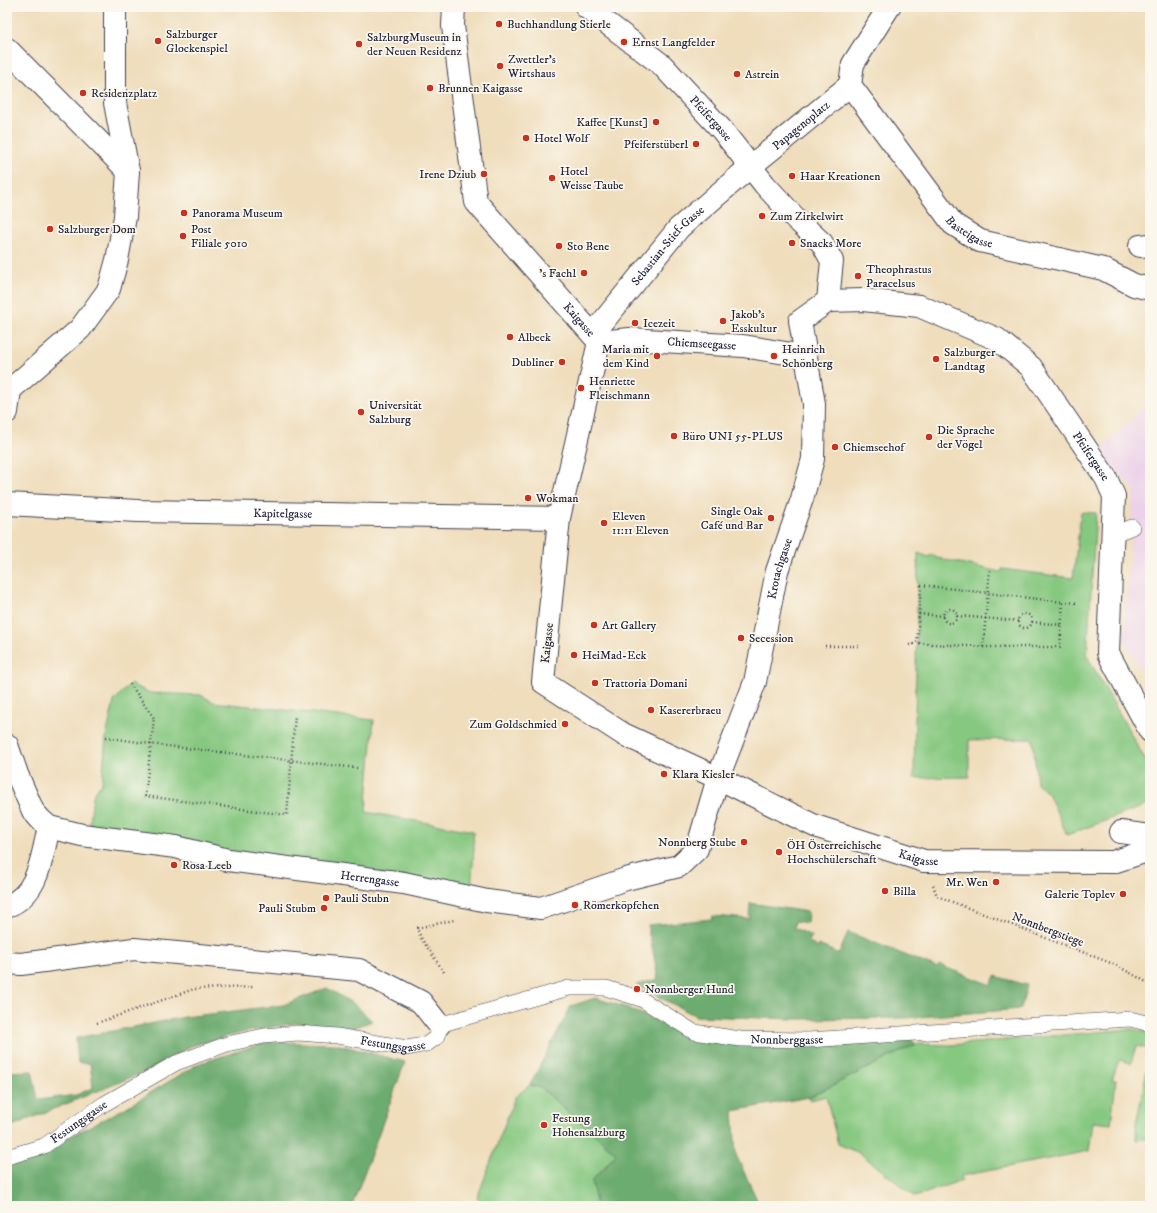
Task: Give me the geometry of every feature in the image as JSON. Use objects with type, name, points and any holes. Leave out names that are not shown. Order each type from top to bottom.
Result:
[{"type":"street","points":[[7,412],[10,390],[80,329],[109,289],[117,260],[125,217],[128,171],[115,103],[115,7]]},
{"type":"street","name":"Kaigasse","points":[[454,7],[453,26],[476,202],[596,338],[559,518],[543,682],[622,734],[718,778],[815,826],[924,861],[1113,862],[1150,850]]},
{"type":"street","name":"Pfeifergasse","points":[[586,7],[662,65],[722,130],[764,185],[797,220],[822,243],[832,261],[828,301],[863,300],[919,306],[997,339],[1031,367],[1106,478],[1114,496],[1122,531],[1108,653],[1150,731]]},
{"type":"street","points":[[850,84],[853,64],[889,7]]},
{"type":"street","points":[[7,49],[128,171]]},
{"type":"street","name":"Papagenoplatz","points":[[751,166],[850,84]]},
{"type":"street","name":"Basteigasse","points":[[850,84],[953,224],[980,241],[1103,269],[1134,285],[1150,289]]},
{"type":"street","name":"Sebastian-Stief-Gasse","points":[[596,338],[679,228],[751,166]]},
{"type":"street","name":"Krotachgasse","points":[[718,778],[755,682],[777,571],[802,499],[813,459],[814,404],[804,356],[800,322],[828,301]]},
{"type":"street","name":"Chiemseegasse","points":[[596,338],[743,346],[804,356]]},
{"type":"street","name":"Kapitelgasse","points":[[7,504],[138,518],[559,518]]},
{"type":"street","points":[[7,745],[16,774],[33,811],[49,827],[30,889],[20,900],[7,906]]},
{"type":"street","name":"Herrengasse","points":[[49,827],[82,835],[176,847],[228,860],[404,882],[487,902],[540,908],[626,879],[679,866],[697,849],[718,778]]},
{"type":"street","points":[[1121,832],[1150,836]]},
{"type":"street","name":"Festungsgasse","points":[[7,962],[21,964],[134,950],[359,970],[421,1002],[439,1025]]},
{"type":"lane","name":"Nonnberggasse","points":[[439,1025],[569,988],[606,988],[641,999],[694,1032],[740,1039],[808,1040],[1130,1019],[1150,1024]]},
{"type":"lane","name":"Festungsgasse","points":[[7,1157],[44,1146],[104,1104],[176,1063],[227,1044],[264,1036],[298,1033],[336,1036],[407,1048],[427,1044],[438,1036],[439,1025]]},
{"type":"path","points":[[982,647],[989,593],[990,569]]},
{"type":"path","points":[[918,643],[920,585],[1078,603]]},
{"type":"path","points":[[909,645],[918,643],[982,647],[1060,647],[1063,602]]},
{"type":"path","points":[[944,616],[946,611],[951,610],[956,612],[957,616]]},
{"type":"path","points":[[919,614],[944,616]]},
{"type":"path","points":[[957,616],[1018,621],[1026,615],[1031,618],[1032,622]]},
{"type":"path","points":[[944,616],[946,621],[950,623],[955,621],[957,616]]},
{"type":"path","points":[[1018,621],[1021,627],[1026,628],[1032,622]]},
{"type":"path","points":[[1032,622],[1062,625]]},
{"type":"path","points":[[825,646],[860,646]]},
{"type":"path","points":[[130,684],[154,718],[144,796],[286,815],[295,715]]},
{"type":"path","points":[[106,737],[150,744],[357,768]]},
{"type":"path","name":"Nonnbergstiege","points":[[937,896],[1116,965],[1150,984]]},
{"type":"path","points":[[444,972],[421,938],[417,928],[461,919]]},
{"type":"path","points":[[97,1023],[194,989],[256,987]]},
{"type":"shaded area","points":[[1150,402],[1150,687],[1124,639],[1134,490],[1099,451]]},
{"type":"green space","points":[[1081,512],[1096,513],[1087,656],[1150,768],[1150,804],[1067,835],[1048,793],[1037,784],[1033,739],[969,740],[969,777],[914,778],[918,553],[929,557],[930,554],[937,558],[1001,572],[1002,569],[1073,578]]},
{"type":"green space","points":[[130,684],[150,693],[201,695],[213,702],[374,720],[366,812],[473,831],[474,849],[471,891],[89,831],[93,795],[102,783],[106,737],[114,701]]},
{"type":"green space","points":[[750,903],[808,912],[807,923],[795,921],[794,928],[812,936],[809,941],[817,948],[819,945],[839,954],[848,932],[937,968],[939,965],[991,985],[995,976],[1027,985],[1021,1009],[906,1018],[795,1019],[696,1016],[636,985],[658,979],[650,935],[648,935],[648,925],[712,919],[713,916],[749,919]]},
{"type":"green space","points":[[327,988],[354,1004],[372,1021],[348,1030],[295,1023],[245,1032],[191,1046],[147,1071],[7,1128],[7,1072],[32,1071],[38,1100],[76,1095],[93,1088],[90,1063],[78,1063],[76,1038],[185,1017],[283,1005]]},
{"type":"green space","points":[[595,998],[628,1008],[689,1036],[909,1037],[916,1044],[809,1097],[733,1111],[736,1155],[760,1206],[596,1206],[592,1180],[605,1168],[616,1153],[541,1088],[530,1085],[571,1006]]},
{"type":"green space","points":[[1131,1029],[1150,1033],[1150,1049],[1136,1046],[1131,1063],[1119,1060],[1112,1080],[1116,1080],[1111,1124],[1093,1122],[1089,1151],[961,1176],[962,1180],[915,1197],[861,1154],[838,1144],[826,1096],[811,1100],[809,1097],[916,1044],[951,1045]]},
{"type":"green space","points":[[266,1042],[336,1044],[405,1062],[352,1206],[7,1206],[7,1160],[44,1150],[125,1108],[198,1064]]},
{"type":"green space","points":[[1150,1054],[1150,1138],[1136,1140],[1136,1124]]},
{"type":"green space","name":"Festung Hohensalzburg","points":[[530,1085],[541,1088],[617,1153],[592,1180],[596,1206],[486,1206],[477,1198],[515,1097]]},
{"type":"place","name":"Buchhandlung Stierle","points":[[499,24]]},
{"type":"place","name":"Salzburger Glockenspiel","points":[[158,41]]},
{"type":"place","name":"Ernst Langfelder","points":[[624,42]]},
{"type":"place","name":"SalzburgMuseum in der Neuen Residenz","points":[[359,44]]},
{"type":"place","name":"Zwettler's Wirtshaus","points":[[500,66]]},
{"type":"place","name":"Astrein","points":[[737,74]]},
{"type":"place","name":"Brunnen Kaigasse","points":[[430,88]]},
{"type":"place","name":"Residenzplatz","points":[[83,93]]},
{"type":"place","name":"Kaffee [Kunst]","points":[[656,122]]},
{"type":"place","name":"Hotel Wolf","points":[[526,138]]},
{"type":"place","name":"Pfeiferstüberl","points":[[696,144]]},
{"type":"place","name":"Irene Dziub","points":[[484,174]]},
{"type":"place","name":"Haar Kreationen","points":[[792,176]]},
{"type":"place","name":"Hotel Weisse Taube","points":[[552,178]]},
{"type":"place","name":"Panorama Museum","points":[[184,213]]},
{"type":"place","name":"Zum Zirkelwirt","points":[[762,216]]},
{"type":"place","name":"Salzburger Dom","points":[[50,229]]},
{"type":"place","name":"Post Filiale 5010","points":[[183,236]]},
{"type":"place","name":"Snacks More","points":[[792,243]]},
{"type":"place","name":"Sto Bene","points":[[559,246]]},
{"type":"place","name":"'s Fachl","points":[[584,273]]},
{"type":"place","name":"Theophrastus Paracelsus","points":[[858,276]]},
{"type":"place","name":"Jakob's Esskultur","points":[[723,321]]},
{"type":"place","name":"Icezeit","points":[[635,323]]},
{"type":"place","name":"Albeck","points":[[510,337]]},
{"type":"place","name":"Maria mit dem Kind","points":[[657,356]]},
{"type":"place","name":"Heinrich Schönberg","points":[[774,356]]},
{"type":"place","name":"Salzburger Landtag","points":[[936,359]]},
{"type":"place","name":"Dubliner","points":[[562,362]]},
{"type":"place","name":"Henriette Fleischmann","points":[[581,388]]},
{"type":"place","name":"Universität Salzburg","points":[[361,412]]},
{"type":"place","name":"Büro UNI 55-PLUS","points":[[674,436]]},
{"type":"place","name":"Die Sprache der Vögel","points":[[929,437]]},
{"type":"place","name":"Chiemseehof","points":[[835,447]]},
{"type":"place","name":"Wokman","points":[[528,498]]},
{"type":"place","name":"Single Oak Café und Bar","points":[[771,518]]},
{"type":"place","name":"Eleven 11:11 Eleven","points":[[604,523]]},
{"type":"place","name":"Art Gallery","points":[[594,625]]},
{"type":"place","name":"Secession","points":[[741,638]]},
{"type":"place","name":"HeiMad-Eck","points":[[574,655]]},
{"type":"place","name":"Trattoria Domani","points":[[595,683]]},
{"type":"place","name":"Kasererbraeu","points":[[651,710]]},
{"type":"place","name":"Zum Goldschmied","points":[[565,724]]},
{"type":"place","name":"Klara Kiesler","points":[[664,774]]},
{"type":"place","name":"Nonnberg Stube","points":[[744,842]]},
{"type":"place","name":"ÖH Österreichische Hochschülerschaft","points":[[779,852]]},
{"type":"place","name":"Rosa Leeb","points":[[174,865]]},
{"type":"place","name":"Mr. Wen","points":[[996,882]]},
{"type":"place","name":"Billa","points":[[885,891]]},
{"type":"place","name":"Galerie Toplev","points":[[1123,894]]},
{"type":"place","name":"Pauli Stubn","points":[[326,898]]},
{"type":"place","name":"Römerköpfchen","points":[[575,905]]},
{"type":"place","name":"Pauli Stubm","points":[[324,908]]},
{"type":"place","name":"Nonnberger Hund","points":[[637,989]]},
{"type":"place","name":"Festung Hohensalzburg","points":[[544,1125]]}]
